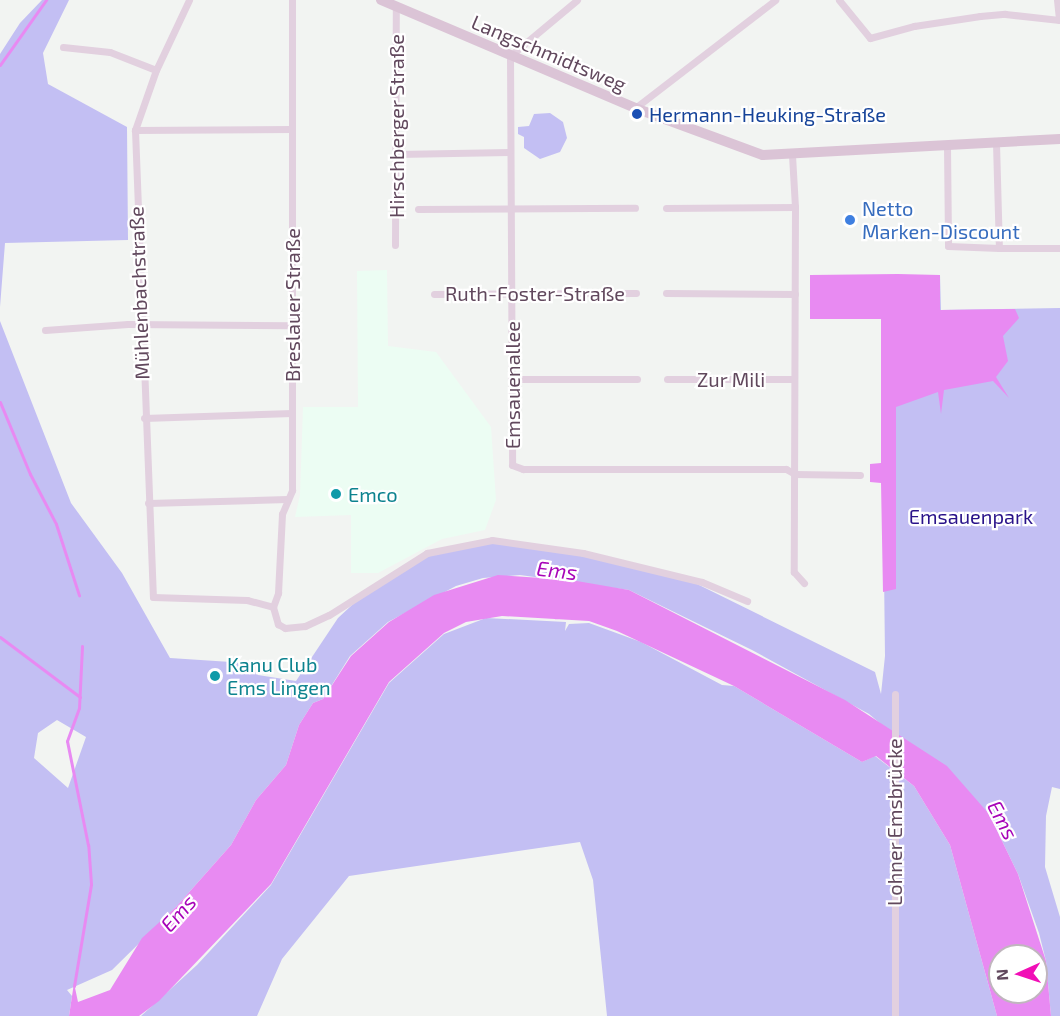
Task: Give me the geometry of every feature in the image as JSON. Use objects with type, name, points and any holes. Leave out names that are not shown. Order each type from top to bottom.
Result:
[{"type":"street","name":"Mühlenbachstraße","points":[[189,0],[156,70],[135,130],[140,327],[153,597],[247,600],[273,607]]},
{"type":"street","name":"Breslauer Straße","points":[[273,607],[278,593],[282,514],[292,490],[290,326],[292,0]]},
{"type":"street","name":"Langschmidtsweg","points":[[381,0],[634,108],[750,152],[792,155],[1060,139]]},
{"type":"street","points":[[510,56],[577,0]]},
{"type":"street","points":[[634,108],[775,0]]},
{"type":"street","points":[[839,0],[870,38],[931,23],[980,16],[1005,14],[1059,20],[1057,0]]},
{"type":"street","name":"Hirschberger Straße","points":[[395,245],[396,7]]},
{"type":"street","points":[[63,47],[110,52],[156,70]]},
{"type":"street","name":"Emsauenallee","points":[[510,56],[512,465],[518,469],[786,469],[795,474]]},
{"type":"street","points":[[135,130],[292,129]]},
{"type":"street","points":[[996,143],[999,248]]},
{"type":"street","points":[[947,146],[948,246],[1060,248]]},
{"type":"street","points":[[397,154],[509,152]]},
{"type":"street","points":[[792,155],[795,207],[794,572],[804,583]]},
{"type":"street","points":[[666,208],[795,207]]},
{"type":"street","points":[[418,209],[635,208]]},
{"type":"street","name":"Ruth-Foster-Straße","points":[[434,294],[636,293]]},
{"type":"street","points":[[666,293],[795,294]]},
{"type":"street","points":[[45,330],[290,326]]},
{"type":"street","points":[[511,379],[637,378]]},
{"type":"street","name":"Zur Mili","points":[[667,379],[794,379]]},
{"type":"street","points":[[144,418],[292,413]]},
{"type":"street","points":[[795,474],[860,475]]},
{"type":"street","points":[[148,502],[287,499]]},
{"type":"street","points":[[273,607],[278,624],[285,628],[304,626],[329,615],[427,552],[492,540],[583,553],[702,582],[747,601]]},
{"type":"street","name":"Lohner Emsbrücke","points":[[895,694],[895,1016]]},
{"type":"shaded area","points":[[387,270],[388,346],[436,352],[491,427],[496,500],[485,530],[442,539],[378,573],[351,573],[351,515],[295,517],[300,495],[303,407],[358,407],[357,271]]},
{"type":"green space","points":[[42,0],[69,0],[43,53],[48,84],[127,127],[128,240],[5,243],[0,307],[0,54],[20,23]]},
{"type":"green space","points":[[550,113],[563,122],[567,138],[560,152],[540,159],[524,148],[524,137],[518,134],[518,127],[529,126],[534,114]]},
{"type":"green space","name":"Emsauenpark","points":[[810,275],[940,275],[941,310],[1060,308],[1060,789],[1052,787],[1046,816],[1045,867],[1060,917],[1060,1016],[1051,1016],[1048,944],[1042,944],[1018,874],[989,814],[869,714],[752,650],[629,590],[520,575],[483,578],[456,586],[388,622],[350,656],[323,699],[313,703],[299,725],[286,765],[256,800],[231,845],[176,907],[112,970],[67,990],[72,996],[69,1016],[0,1016],[0,321],[71,503],[122,573],[170,658],[246,663],[258,675],[296,681],[338,618],[364,594],[428,556],[492,543],[581,555],[697,584],[875,672],[881,694],[885,656],[881,319],[810,319]],"holes":[[[57,720],[86,737],[68,788],[34,758],[38,733]]]},
{"type":"green space","points":[[486,618],[566,622],[565,631],[569,624],[589,623],[641,642],[722,685],[734,686],[862,762],[875,756],[914,786],[950,845],[988,983],[988,1004],[994,1004],[997,1016],[607,1016],[593,880],[580,842],[349,876],[282,959],[257,1016],[141,1016],[197,965],[271,885],[389,683],[444,634]]},
{"type":"water","points":[[810,275],[940,275],[940,310],[1015,309],[1019,318],[1003,336],[1008,361],[996,377],[1009,398],[993,381],[944,390],[941,414],[938,392],[896,407],[896,589],[883,592],[881,483],[870,482],[870,464],[881,463],[881,319],[810,319]]},
{"type":"water","name":"Ems","points":[[498,575],[571,580],[629,590],[845,700],[947,766],[989,814],[1018,874],[1041,944],[988,944],[988,983],[950,845],[914,786],[876,756],[862,762],[734,686],[617,631],[589,621],[502,616],[466,622],[444,633],[389,682],[271,884],[159,1001],[139,1016],[69,1016],[74,983],[78,1002],[110,990],[142,938],[176,907],[231,845],[256,800],[286,765],[299,725],[313,703],[323,699],[351,656],[389,622],[434,595]]},
{"type":"water","points":[[1048,983],[1051,1016],[997,1016],[994,1004],[1048,1004]]},
{"type":"waterway","points":[[0,65],[46,0]]},
{"type":"waterway","points":[[0,402],[30,474],[56,524],[79,595]]},
{"type":"waterway","points":[[0,637],[80,697]]},
{"type":"waterway","points":[[74,986],[91,884],[88,845],[67,741],[79,708],[82,646]]},
{"type":"place","name":"Hermann-Heuking-Straße","points":[[637,114]]},
{"type":"place","name":"Netto Marken-Discount","points":[[850,220]]},
{"type":"place","name":"Emco","points":[[336,494]]},
{"type":"place","name":"Kanu Club Ems Lingen","points":[[215,676]]}]
